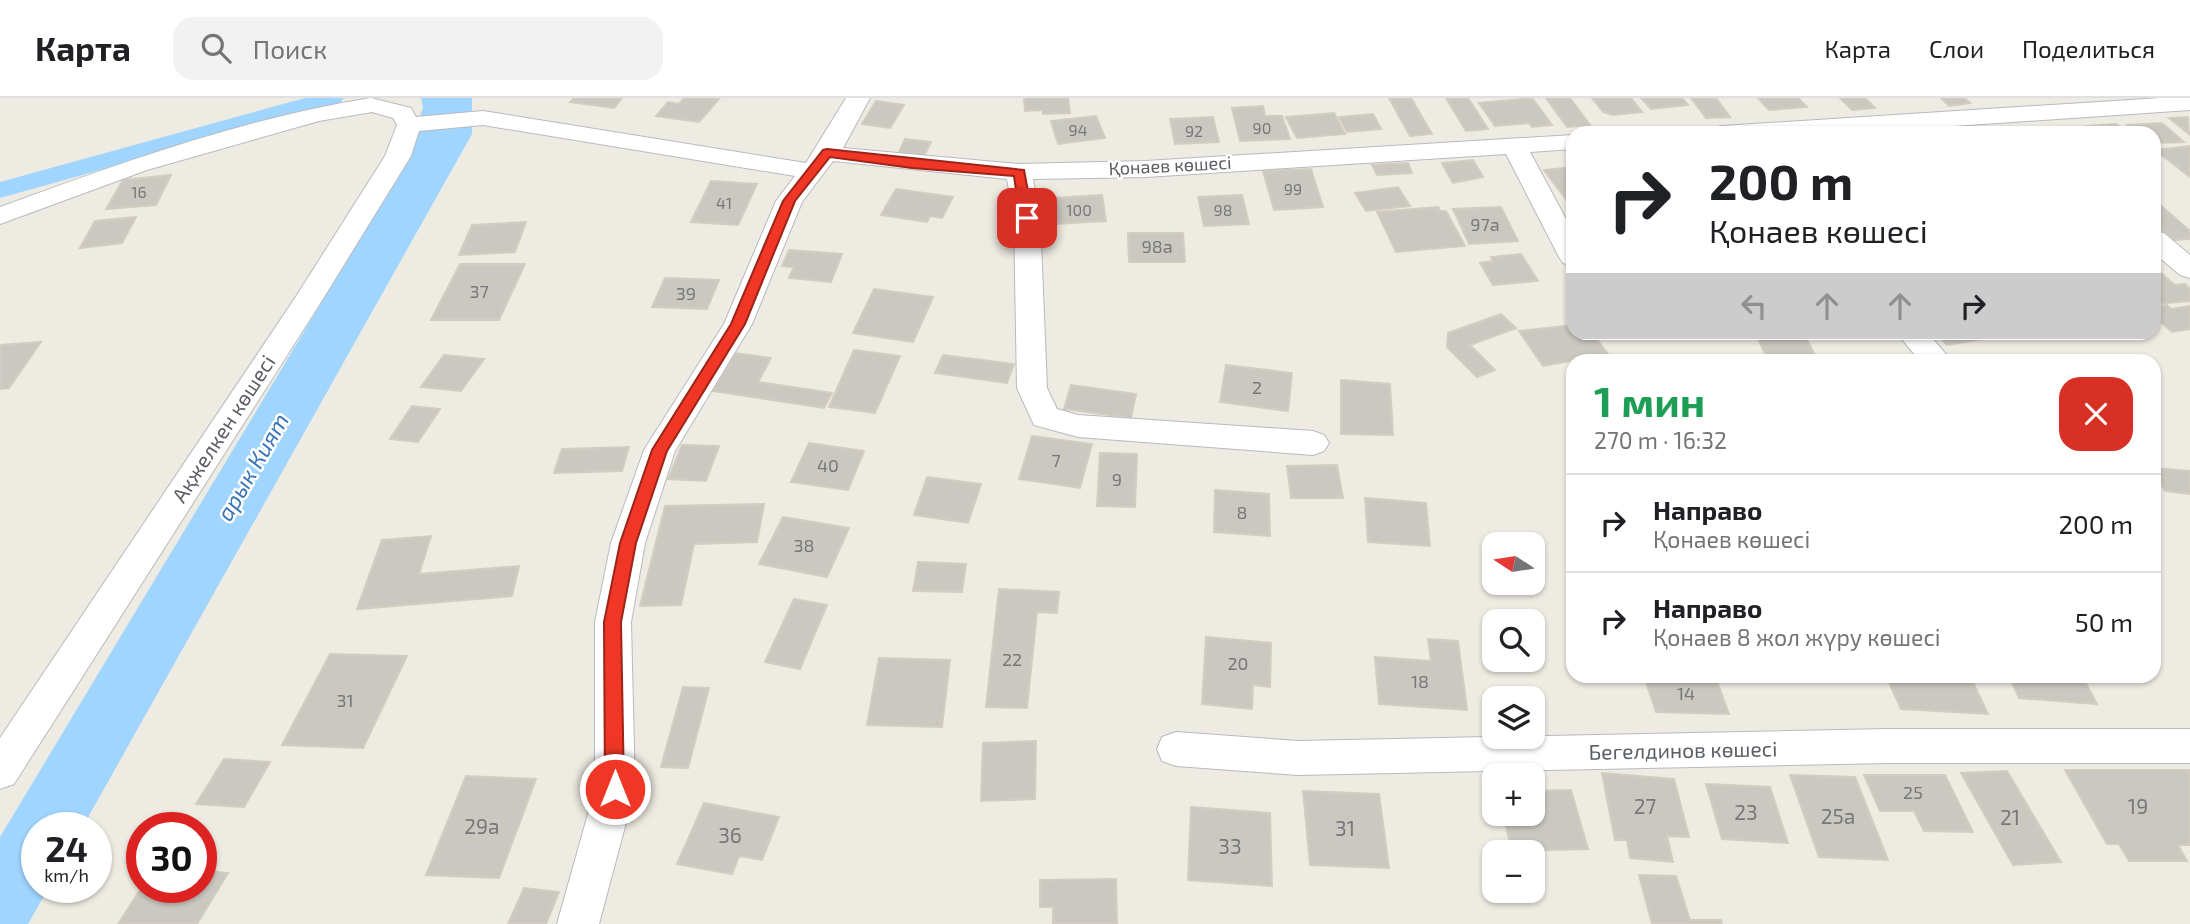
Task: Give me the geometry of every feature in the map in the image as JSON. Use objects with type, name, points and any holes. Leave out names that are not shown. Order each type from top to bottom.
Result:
[{"type":"street","points":[[578,924],[615,789],[613,622],[628,543],[660,450],[738,324],[789,201],[819,162],[858,98]]},
{"type":"street","points":[[1980,98],[2015,126]]},
{"type":"street","points":[[0,216],[78,185],[218,141],[372,101],[402,113],[411,125]]},
{"type":"street","points":[[1845,126],[2190,103]]},
{"type":"street","name":"Қонаев көшесі","points":[[411,125],[482,118],[819,162],[912,164],[1019,173],[1146,169],[1566,142]]},
{"type":"street","name":"Ақжелкен көшесі","points":[[0,771],[307,302],[398,156],[411,125]]},
{"type":"street","points":[[1514,146],[1566,244]]},
{"type":"street","points":[[1019,173],[1027,218],[1031,388],[1045,417],[1078,426],[1313,443]]},
{"type":"street","points":[[2161,245],[2190,269]]},
{"type":"street","points":[[1917,340],[1930,354]]},
{"type":"street","name":"Бегелдинов көшесі","points":[[1176,749],[1310,758],[1888,746],[2190,746]]},
{"type":"water","name":"арык Кият","points":[[421,98],[472,98],[472,134],[91,812],[21,812],[21,903],[40,903],[28,924],[0,924],[0,837],[400,172],[423,108]]},
{"type":"building","points":[[574,98],[622,98],[614,108],[570,102]]},
{"type":"building","points":[[684,98],[719,99],[699,122],[656,116],[668,102],[679,104]]},
{"type":"building","points":[[1024,98],[1068,98],[1070,113],[1043,114],[1043,110],[1025,111]]},
{"type":"building","points":[[1389,98],[1411,98],[1432,134],[1410,136]]},
{"type":"building","points":[[1446,98],[1468,98],[1488,129],[1466,131]]},
{"type":"building","points":[[1532,98],[1552,125],[1532,127],[1529,123],[1495,126],[1479,103]]},
{"type":"building","points":[[1546,98],[1570,98],[1590,125],[1566,126]]},
{"type":"building","points":[[1592,98],[1631,98],[1642,112],[1613,115],[1603,112]]},
{"type":"building","points":[[1641,98],[1682,98],[1688,105],[1651,109]]},
{"type":"building","points":[[1691,98],[1716,98],[1730,117],[1706,118]]},
{"type":"building","points":[[1758,98],[1798,98],[1807,107],[1769,110]]},
{"type":"building","points":[[1840,98],[1865,98],[1875,108],[1852,110]]},
{"type":"building","points":[[1941,98],[1964,98],[1970,103],[1949,106]]},
{"type":"building","points":[[876,101],[904,105],[890,128],[862,124]]},
{"type":"building","points":[[1263,106],[1265,116],[1282,116],[1290,139],[1240,141],[1232,108]]},
{"type":"building","points":[[1334,113],[1345,134],[1297,138],[1286,117]]},
{"type":"building","points":[[1373,114],[1381,129],[1347,132],[1339,117]]},
{"type":"building","points":[[1096,116],[1105,138],[1058,144],[1051,121]]},
{"type":"building","points":[[1213,117],[1219,142],[1175,144],[1170,119]]},
{"type":"building","points":[[2188,117],[2189,134],[2169,118]]},
{"type":"building","points":[[2162,123],[2184,142],[2161,143],[2161,126],[2127,125]]},
{"type":"building","points":[[2116,124],[2118,126],[2087,126]]},
{"type":"building","points":[[905,139],[931,142],[925,154],[899,152]]},
{"type":"building","points":[[2190,146],[2190,177],[2161,155],[2161,149]]},
{"type":"building","points":[[1473,160],[1483,177],[1453,183],[1442,163]]},
{"type":"building","points":[[1408,163],[1412,173],[1377,175],[1372,165]]},
{"type":"building","points":[[1566,168],[1566,199],[1544,170]]},
{"type":"building","points":[[1311,169],[1323,207],[1274,210],[1263,171]]},
{"type":"building","points":[[171,175],[156,205],[106,209],[123,180]]},
{"type":"building","points":[[711,181],[757,184],[738,225],[691,222]]},
{"type":"building","points":[[1398,187],[1410,206],[1366,211],[1355,193]]},
{"type":"building","points":[[896,189],[953,197],[942,218],[930,216],[927,222],[881,215]]},
{"type":"building","points":[[1102,195],[1106,221],[1055,224],[1053,198]]},
{"type":"building","points":[[1242,195],[1249,224],[1204,226],[1198,197]]},
{"type":"building","points":[[2161,206],[2190,231],[2190,239],[2174,240],[2161,229]]},
{"type":"building","points":[[1438,207],[1440,211],[1446,211],[1465,246],[1396,252],[1377,212]]},
{"type":"building","points":[[1501,207],[1518,241],[1469,244],[1453,209]]},
{"type":"building","points":[[136,217],[122,243],[80,248],[95,221]]},
{"type":"building","points":[[526,222],[515,252],[459,255],[472,225]]},
{"type":"building","points":[[1128,233],[1183,233],[1185,262],[1129,262]]},
{"type":"building","points":[[789,250],[842,254],[831,282],[789,278],[794,267],[782,266]]},
{"type":"building","points":[[1521,254],[1538,281],[1493,285],[1480,263],[1493,261],[1491,257]]},
{"type":"building","points":[[460,264],[525,264],[499,320],[431,320]]},
{"type":"building","points":[[2161,273],[2175,285],[2185,284],[2190,289],[2190,301],[2161,303]]},
{"type":"building","points":[[665,278],[719,280],[707,309],[652,307]]},
{"type":"building","points":[[874,289],[933,297],[913,342],[853,333]]},
{"type":"building","points":[[2167,305],[2171,309],[2190,306],[2190,329],[2172,332],[2161,322],[2161,306]]},
{"type":"building","points":[[1501,314],[1516,328],[1470,345],[1495,370],[1477,377],[1447,347],[1448,333]]},
{"type":"building","points":[[1566,326],[1566,340],[1597,340],[1608,354],[1566,354],[1566,362],[1543,366],[1519,331]]},
{"type":"building","points":[[1759,340],[1807,340],[1814,354],[1765,354]]},
{"type":"building","points":[[1942,340],[1976,340],[1947,345]]},
{"type":"building","points":[[41,342],[9,388],[0,389],[0,345]]},
{"type":"building","points":[[854,350],[900,356],[875,413],[829,407]]},
{"type":"building","points":[[735,353],[771,358],[758,382],[832,393],[824,408],[713,391]]},
{"type":"building","points":[[444,355],[484,359],[461,391],[421,387]]},
{"type":"building","points":[[943,355],[1014,364],[1007,383],[935,373]]},
{"type":"building","points":[[1226,365],[1292,373],[1288,411],[1220,402]]},
{"type":"building","points":[[1341,380],[1390,384],[1393,435],[1341,434]]},
{"type":"building","points":[[1071,385],[1136,394],[1131,418],[1064,409]]},
{"type":"building","points":[[412,406],[440,409],[418,442],[390,439]]},
{"type":"building","points":[[1032,436],[1092,444],[1080,488],[1019,479]]},
{"type":"building","points":[[809,443],[864,451],[848,490],[791,482]]},
{"type":"building","points":[[682,445],[719,446],[706,481],[668,479]]},
{"type":"building","points":[[629,447],[622,471],[554,473],[562,449]]},
{"type":"building","points":[[1100,453],[1137,454],[1135,507],[1097,506]]},
{"type":"building","points":[[1337,465],[1343,498],[1291,498],[1287,466]]},
{"type":"building","points":[[2161,469],[2190,471],[2190,494],[2165,491],[2161,483]]},
{"type":"building","points":[[927,477],[981,484],[968,523],[914,515]]},
{"type":"building","points":[[1215,490],[1269,494],[1270,536],[1214,532]]},
{"type":"building","points":[[1365,498],[1426,503],[1430,546],[1368,542]]},
{"type":"building","points":[[764,504],[757,542],[694,544],[681,605],[640,606],[665,506]]},
{"type":"building","points":[[783,517],[849,528],[827,577],[759,564]]},
{"type":"building","points":[[431,536],[419,574],[519,566],[512,596],[357,609],[382,540]]},
{"type":"building","points":[[918,562],[966,564],[962,592],[913,591]]},
{"type":"building","points":[[999,589],[1059,592],[1057,613],[1037,612],[1027,708],[986,707]]},
{"type":"building","points":[[794,599],[827,605],[800,669],[765,662]]},
{"type":"building","points":[[1206,637],[1271,643],[1270,687],[1253,685],[1252,709],[1202,704]]},
{"type":"building","points":[[1428,639],[1458,641],[1467,710],[1379,704],[1375,657],[1431,661]]},
{"type":"building","points":[[330,654],[407,656],[363,748],[282,745]]},
{"type":"building","points":[[879,658],[950,660],[942,727],[867,725]]},
{"type":"building","points":[[1646,683],[1718,683],[1729,714],[1656,712]]},
{"type":"building","points":[[1889,683],[1973,683],[1988,714],[1901,709]]},
{"type":"building","points":[[2012,683],[2086,683],[2097,704],[2019,698]]},
{"type":"building","points":[[683,687],[709,688],[688,768],[661,767]]},
{"type":"building","points":[[1036,741],[1035,799],[981,801],[983,743]]},
{"type":"building","points":[[224,759],[270,762],[244,807],[196,804]]},
{"type":"building","points":[[2065,770],[2190,770],[2190,845],[2178,845],[2187,861],[2129,861],[2119,844],[2107,844]]},
{"type":"building","points":[[2007,771],[2061,862],[2013,865],[1961,773]]},
{"type":"building","points":[[1602,773],[1674,779],[1689,837],[1667,836],[1673,862],[1630,858],[1627,840],[1615,840]]},
{"type":"building","points":[[1790,775],[1855,777],[1888,860],[1819,857]]},
{"type":"building","points":[[1864,775],[1945,775],[1973,832],[1924,831],[1914,811],[1880,811]]},
{"type":"building","points":[[466,776],[536,779],[499,878],[426,875]]},
{"type":"building","points":[[1706,784],[1770,787],[1788,843],[1722,839]]},
{"type":"building","points":[[1571,790],[1588,849],[1545,850],[1545,840],[1509,840],[1506,826],[1545,826],[1545,791]]},
{"type":"building","points":[[1303,791],[1379,794],[1389,868],[1310,865]]},
{"type":"building","points":[[704,803],[779,817],[762,860],[739,856],[732,874],[677,864]]},
{"type":"building","points":[[1191,807],[1270,813],[1272,886],[1188,880]]},
{"type":"building","points":[[217,872],[228,873],[217,891]]},
{"type":"building","points":[[1639,875],[1676,876],[1690,920],[1721,920],[1722,924],[1652,924]]},
{"type":"building","points":[[1116,879],[1117,924],[1053,924],[1053,907],[1040,907],[1040,880]]},
{"type":"building","points":[[524,888],[559,892],[546,924],[508,924]]},
{"type":"building","points":[[132,903],[210,903],[197,924],[118,924]]},
{"type":"waterway","points":[[0,190],[332,98]]},
{"type":"route","points":[[615,789],[613,622],[628,543],[660,450],[738,324],[789,201],[827,153],[912,164],[1019,173],[1027,218]]}]
